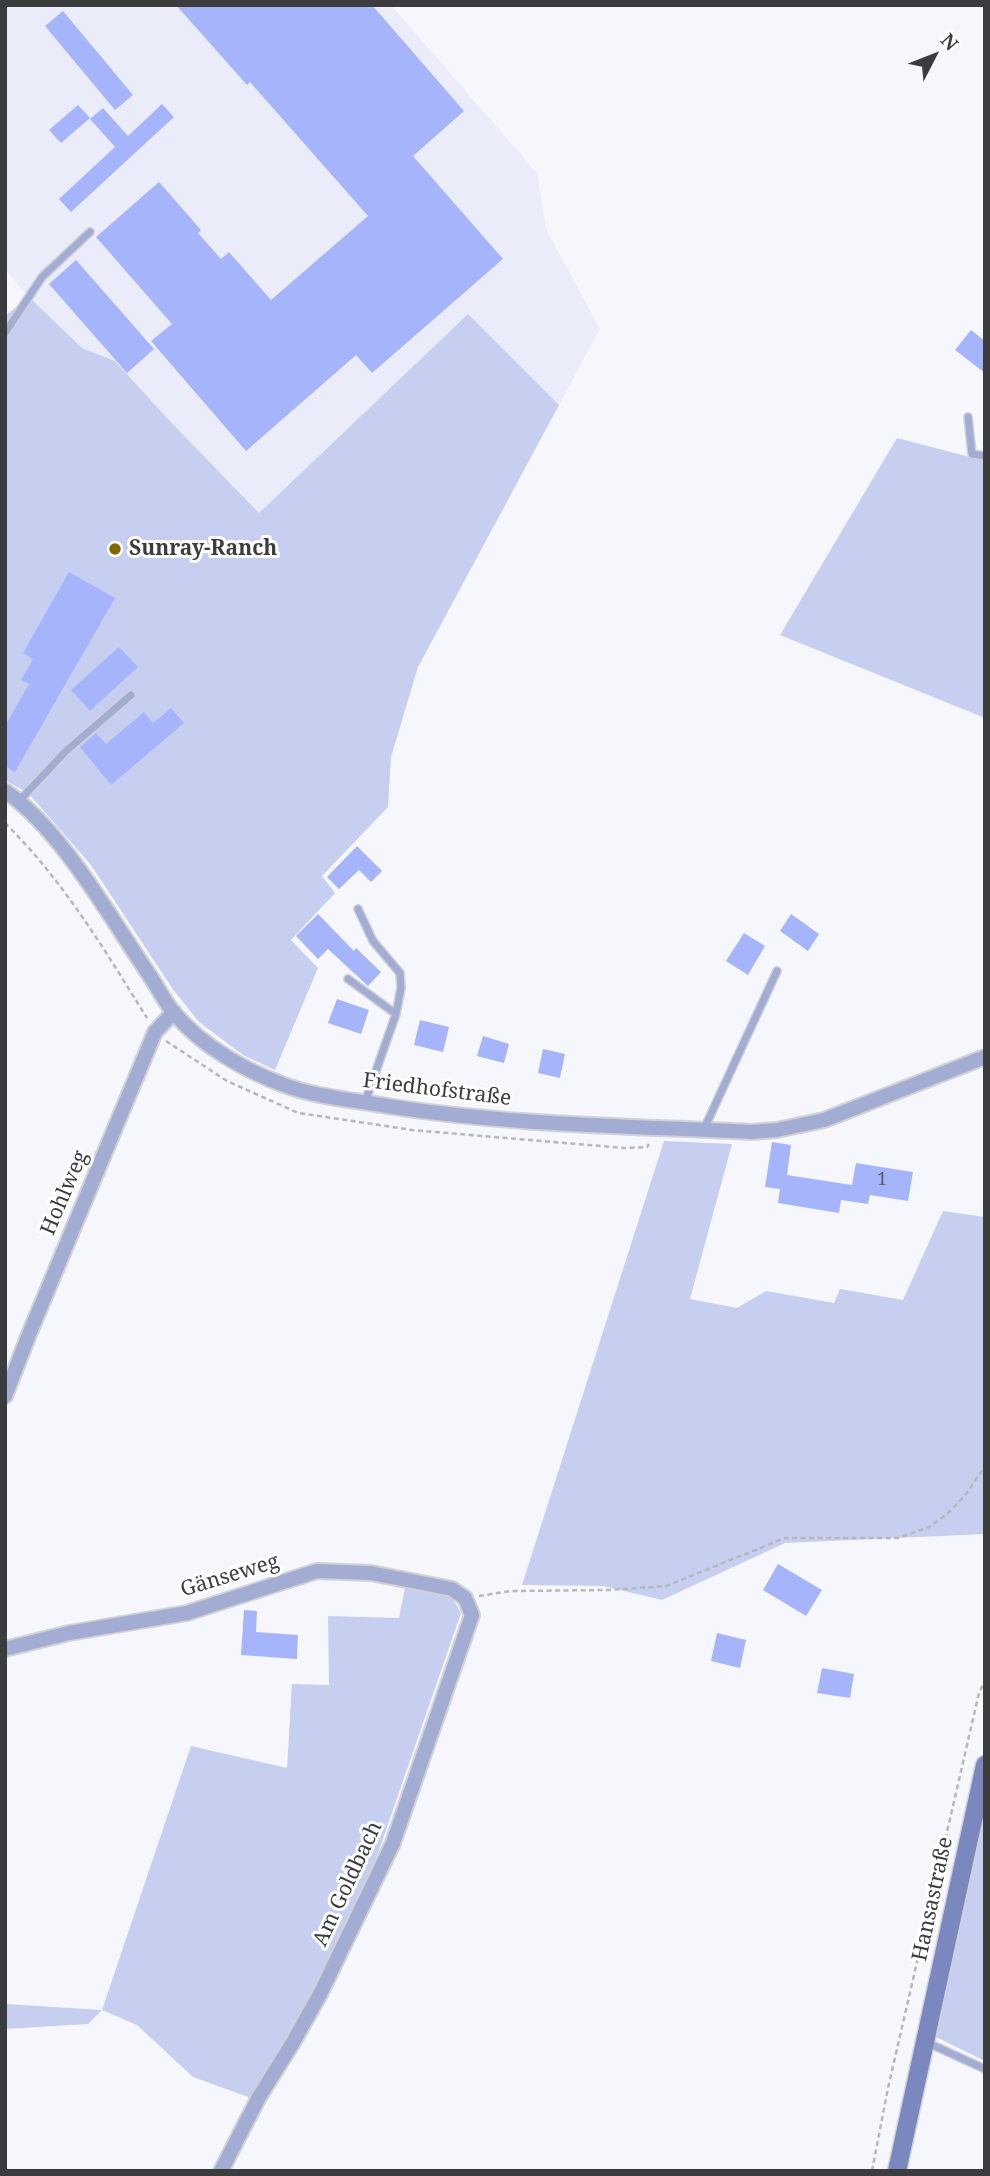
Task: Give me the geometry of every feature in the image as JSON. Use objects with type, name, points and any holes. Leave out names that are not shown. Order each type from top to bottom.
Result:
[{"type":"street","name":"Friedhofstraße","points":[[5,791],[50,832],[174,1012],[205,1042],[261,1076],[286,1086],[317,1094],[417,1110],[532,1123],[751,1132],[804,1126],[985,1057]]},
{"type":"street","name":"Hohlweg","points":[[5,1396],[155,1032],[174,1012]]},
{"type":"street","name":"Gänseweg","points":[[5,1649],[69,1633],[187,1613],[317,1571],[371,1573],[452,1589],[465,1598]]},
{"type":"street","name":"Am Goldbach","points":[[221,2171],[259,2097],[320,1994],[393,1843],[472,1615],[465,1598]]},
{"type":"street","name":"Hansastraße","points":[[897,2171],[985,1765]]},
{"type":"lane","points":[[5,333],[43,276],[90,232]]},
{"type":"lane","points":[[968,417],[972,454],[985,456]]},
{"type":"lane","points":[[19,801],[66,751],[131,695]]},
{"type":"lane","points":[[358,909],[373,941],[400,973],[401,988],[396,1014],[365,1102]]},
{"type":"lane","points":[[704,1130],[777,971]]},
{"type":"lane","points":[[348,979],[396,1014]]},
{"type":"lane","points":[[926,2042],[985,2069]]},
{"type":"path","points":[[5,823],[34,851],[78,910],[155,1032]]},
{"type":"path","points":[[465,1598],[510,1591],[609,1590],[666,1586],[785,1538],[898,1538],[929,1527],[947,1514],[964,1497],[985,1466]]},
{"type":"path","points":[[872,2171],[936,1875],[979,1693],[985,1680]]},
{"type":"shaded area","points":[[5,5],[391,5],[537,173],[546,229],[600,329],[559,405],[468,314],[259,513],[115,361],[82,348],[5,270]]},
{"type":"shaded area","points":[[29,297],[82,348],[115,361],[259,513],[468,314],[559,405],[418,667],[391,757],[388,807],[322,876],[335,893],[291,940],[318,968],[275,1070],[243,1055],[199,1022],[172,988],[91,865],[29,794],[5,780],[5,316]]},
{"type":"shaded area","points":[[897,438],[985,461],[985,718],[780,635]]},
{"type":"shaded area","points":[[664,1141],[732,1144],[690,1299],[737,1308],[766,1291],[834,1303],[840,1289],[903,1300],[943,1211],[985,1217],[985,1534],[785,1543],[662,1600],[603,1586],[522,1585]]},
{"type":"shaded area","points":[[405,1588],[452,1597],[461,1613],[368,1882],[315,1994],[251,2098],[193,2077],[137,2025],[102,2010],[191,1746],[287,1768],[292,1684],[329,1685],[328,1616],[399,1618]]},
{"type":"shaded area","points":[[985,1813],[985,2061],[936,2037]]},
{"type":"shaded area","points":[[5,2004],[102,2010],[88,2024],[5,2029]]},
{"type":"building","points":[[176,5],[372,5],[464,111],[413,156],[503,259],[372,373],[356,355],[246,451],[151,341],[172,324],[96,237],[159,182],[201,230],[198,233],[221,259],[229,252],[271,300],[368,216],[250,82],[247,85]]},
{"type":"building","points":[[63,11],[133,95],[115,110],[45,26]]},
{"type":"building","points":[[162,104],[174,117],[71,212],[59,199],[115,147],[90,119],[103,108],[128,136]]},
{"type":"building","points":[[78,105],[90,118],[61,143],[49,130]]},
{"type":"building","points":[[76,260],[154,349],[127,373],[49,284]]},
{"type":"building","points":[[971,330],[985,341],[985,373],[955,350]]},
{"type":"building","points":[[69,572],[115,598],[15,772],[5,766],[5,726],[29,684],[21,680],[33,659],[23,653]]},
{"type":"building","points":[[119,647],[138,667],[90,711],[71,690]]},
{"type":"building","points":[[171,708],[184,723],[111,785],[80,747],[96,733],[106,744],[144,712],[153,723]]},
{"type":"building","points":[[357,846],[382,871],[371,882],[359,870],[339,889],[327,877]]},
{"type":"building","points":[[318,914],[354,951],[356,948],[381,972],[368,986],[328,949],[318,959],[296,936]]},
{"type":"building","points":[[791,914],[819,934],[808,951],[780,931]]},
{"type":"building","points":[[744,933],[765,946],[748,975],[726,961]]},
{"type":"building","points":[[337,999],[369,1010],[361,1034],[328,1023]]},
{"type":"building","points":[[420,1020],[449,1027],[443,1052],[414,1045]]},
{"type":"building","points":[[483,1036],[509,1044],[504,1063],[477,1056]]},
{"type":"building","points":[[543,1049],[565,1054],[560,1078],[538,1073]]},
{"type":"building","points":[[772,1142],[791,1145],[787,1175],[852,1185],[856,1163],[913,1172],[908,1201],[870,1195],[868,1204],[841,1200],[839,1213],[778,1203],[780,1189],[765,1187]]},
{"type":"building","points":[[778,1564],[822,1590],[806,1616],[763,1590]]},
{"type":"building","points":[[244,1610],[257,1611],[256,1632],[298,1635],[297,1659],[241,1655]]},
{"type":"building","points":[[717,1633],[746,1640],[740,1668],[711,1661]]},
{"type":"building","points":[[822,1668],[854,1674],[850,1698],[817,1693]]},
{"type":"place","name":"Sunray-Ranch","points":[[115,549]]}]
